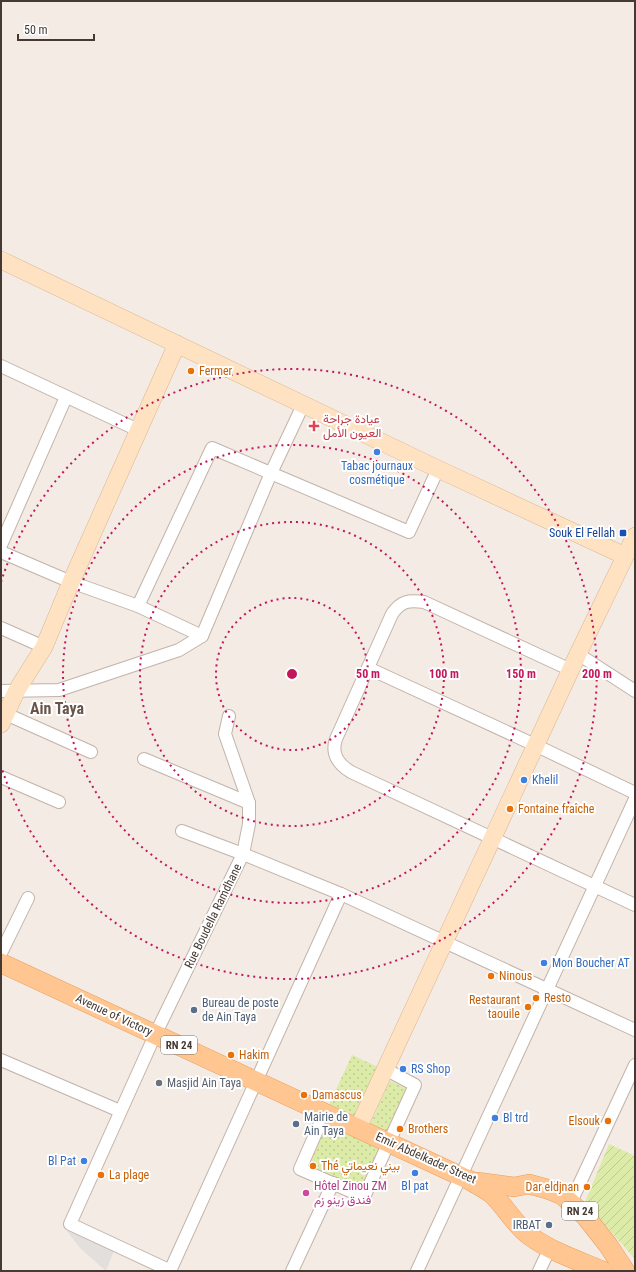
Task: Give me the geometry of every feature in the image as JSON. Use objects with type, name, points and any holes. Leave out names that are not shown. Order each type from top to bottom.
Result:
[{"type":"main road","points":[[1,260],[438,469],[625,556]]},
{"type":"main road","points":[[4,719],[9,690],[44,647],[71,582],[177,344]]},
{"type":"main road","points":[[358,1128],[535,745],[635,536]]},
{"type":"main road","name":"Avenue of Victory","points":[[1,963],[358,1128]]},
{"type":"main road","name":"Emir Abdelkader Street","points":[[358,1128],[465,1178],[496,1185],[514,1187],[529,1184],[547,1188],[562,1195],[586,1217],[608,1245],[625,1271]]},
{"type":"main road","points":[[465,1178],[491,1194],[513,1220],[530,1236],[550,1248],[596,1268],[608,1245]]},
{"type":"main road","points":[[504,1208],[507,1196],[514,1187]]},
{"type":"street","points":[[2,370],[138,430]]},
{"type":"street","points":[[1,545],[66,397]]},
{"type":"street","points":[[9,690],[59,690],[179,650],[202,636],[271,473],[304,405]]},
{"type":"street","points":[[138,606],[212,448],[409,532],[438,469]]},
{"type":"street","points":[[1,552],[71,582],[138,606],[202,636]]},
{"type":"street","points":[[635,691],[575,662],[424,602],[409,601],[402,603],[395,611],[334,745],[334,753],[338,761],[344,768],[351,772],[635,905]]},
{"type":"street","points":[[1,628],[44,647]]},
{"type":"street","points":[[368,668],[635,793]]},
{"type":"street","points":[[182,831],[243,854],[249,824],[249,803],[225,734],[229,716]]},
{"type":"street","points":[[4,719],[91,752]]},
{"type":"street","points":[[144,759],[249,803]]},
{"type":"street","points":[[1,777],[59,802]]},
{"type":"street","points":[[417,1271],[465,1178],[547,989],[635,799]]},
{"type":"street","name":"Rue Boudella Ramdhane","points":[[170,1271],[70,1224],[155,1035],[243,854],[341,894],[444,943],[635,1030]]},
{"type":"street","points":[[170,1271],[341,894]]},
{"type":"street","points":[[1,953],[28,898]]},
{"type":"street","points":[[1,1060],[120,1111]]},
{"type":"street","points":[[571,1202],[635,1065]]},
{"type":"street","points":[[325,1112],[300,1169],[364,1198],[415,1085],[386,1069]]},
{"type":"street","points":[[292,1271],[333,1183]]},
{"type":"street","points":[[539,1271],[550,1248]]},
{"type":"green space","points":[[352,1055],[378,1067],[354,1121],[327,1109]]},
{"type":"green space","points":[[390,1081],[411,1090],[389,1139],[368,1129]]},
{"type":"green space","points":[[324,1121],[383,1148],[363,1193],[304,1166]]},
{"type":"green space","points":[[609,1144],[635,1156],[635,1259],[585,1202]]},
{"type":"shaded area","points":[[70,1226],[115,1248],[106,1271],[80,1248],[67,1231]]},
{"type":"place","name":"Fermer","points":[[191,371]]},
{"type":"place","name":"عيادة جراحة العيون الأمل","points":[[314,426]]},
{"type":"place","name":"Tabac journaux cosmétique","points":[[377,452]]},
{"type":"place","name":"Souk El Fellah","points":[[623,533]]},
{"type":"place","name":"Khelil","points":[[524,780]]},
{"type":"place","name":"Fontaine fraîche","points":[[510,809]]},
{"type":"place","name":"Mon Boucher AT","points":[[544,963]]},
{"type":"place","name":"Ninous","points":[[491,976]]},
{"type":"place","name":"Resto","points":[[536,998]]},
{"type":"place","name":"Restaurant taouile","points":[[528,1007]]},
{"type":"place","name":"Bureau de poste de Ain Taya","points":[[194,1010]]},
{"type":"place","name":"Hakim","points":[[231,1055]]},
{"type":"place","name":"RS Shop","points":[[403,1069]]},
{"type":"place","name":"Masjid Ain Taya","points":[[159,1083]]},
{"type":"place","name":"Damascus","points":[[304,1095]]},
{"type":"place","name":"Bl trd","points":[[495,1118]]},
{"type":"place","name":"Elsouk","points":[[608,1121]]},
{"type":"place","name":"Mairie de Ain Taya","points":[[296,1124]]},
{"type":"place","name":"Brothers","points":[[400,1129]]},
{"type":"place","name":"Bl Pat","points":[[84,1161]]},
{"type":"place","name":"Thé بيني نعيماتي","points":[[313,1166]]},
{"type":"place","name":"Bl pat","points":[[415,1173]]},
{"type":"place","name":"La plage","points":[[101,1175]]},
{"type":"place","name":"Dar eldjnan","points":[[587,1187]]},
{"type":"place","name":"Hôtel Zinou ZM فندق زينو زم","points":[[306,1193]]},
{"type":"place","name":"IRBAT","points":[[549,1225]]},
{"type":"district","name":"Ain Taya","points":[[57,708]]}]
